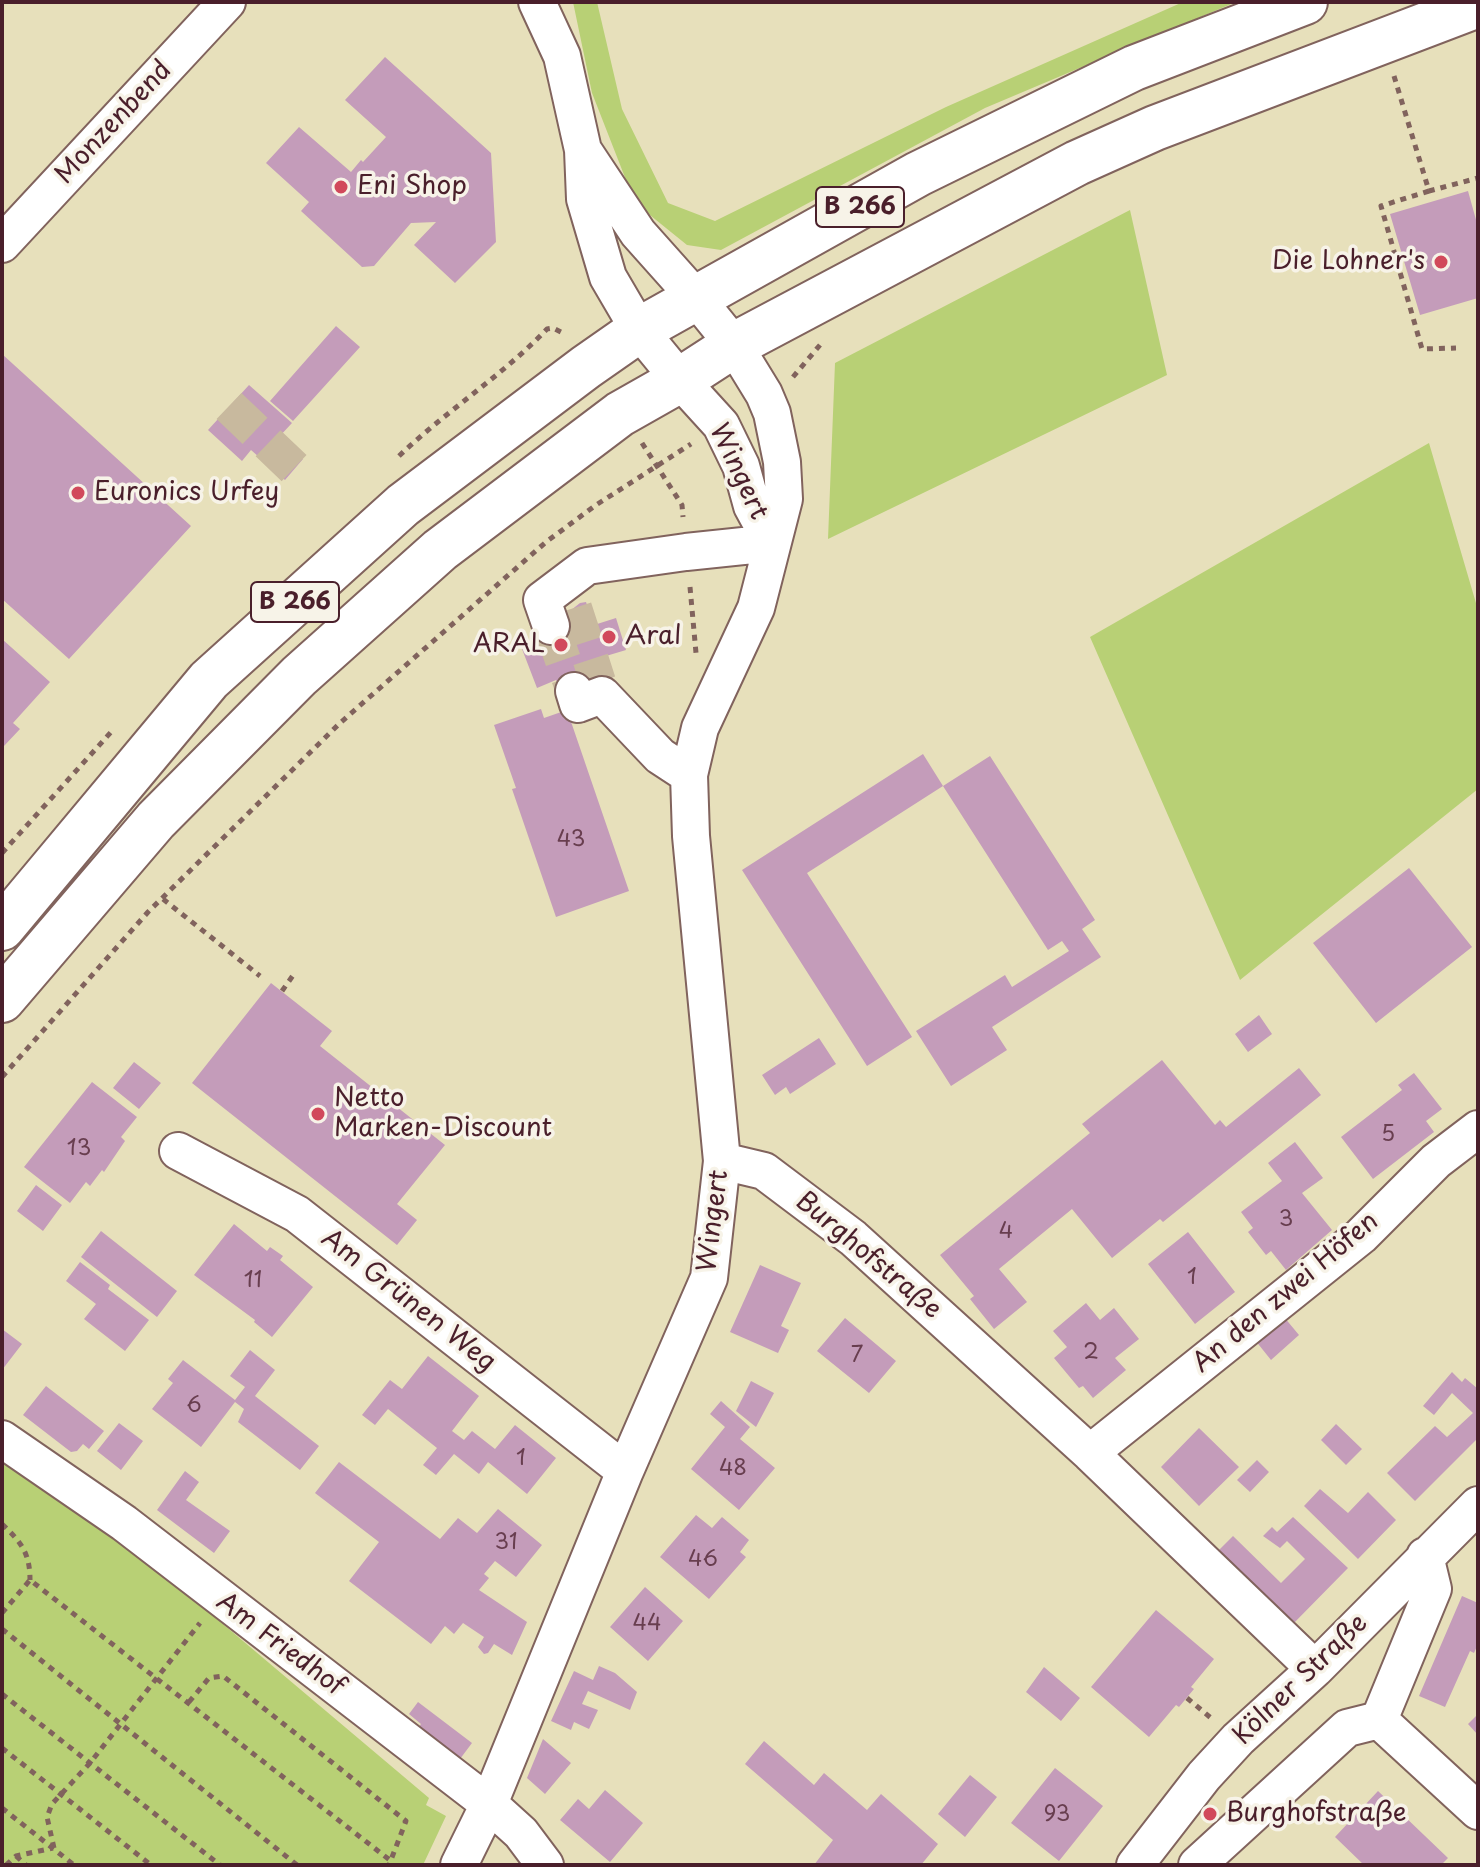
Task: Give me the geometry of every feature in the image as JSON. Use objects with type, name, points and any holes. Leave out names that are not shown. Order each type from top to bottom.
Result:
[{"type":"main road","name":"B 266","points":[[2,928],[209,680],[403,505],[639,330],[918,174],[1134,68],[1305,2]]},
{"type":"main road","name":"B 266","points":[[2,1000],[156,820],[299,676],[440,550],[606,423],[734,345],[1077,163],[1155,128],[1478,5]]},
{"type":"street","name":"Monzenbend","points":[[2,244],[227,2]]},
{"type":"street","points":[[537,2],[562,56],[583,150],[585,199],[608,277],[639,330]]},
{"type":"street","points":[[583,150],[638,233],[696,298]]},
{"type":"street","name":"Wingert","points":[[459,1865],[489,1804],[625,1471],[709,1278],[722,1161],[691,836],[689,775],[700,728],[756,608],[784,499],[782,462],[772,413],[764,394],[734,345],[696,298]]},
{"type":"street","name":"Wingert","points":[[639,330],[721,425],[741,466],[752,506],[772,543]]},
{"type":"street","points":[[563,606],[587,566],[772,543]]},
{"type":"street","points":[[592,689],[660,756],[689,775]]},
{"type":"street","name":"An den zwei Höfen","points":[[1090,1453],[1361,1236],[1436,1161],[1478,1129]]},
{"type":"street","name":"Am Grünen Weg","points":[[178,1151],[297,1214],[625,1471]]},
{"type":"street","name":"Burghofstraße","points":[[722,1161],[764,1171],[853,1238],[1090,1453],[1315,1669]]},
{"type":"street","name":"Am Friedhof","points":[[2,1439],[124,1523],[489,1804],[521,1833],[545,1865]]},
{"type":"street","name":"Kölner Straße","points":[[1135,1865],[1204,1776],[1238,1739],[1315,1669],[1478,1505]]},
{"type":"street","points":[[1379,1720],[1433,1589],[1425,1556]]},
{"type":"street","points":[[1379,1720],[1478,1811]]},
{"type":"street","points":[[1197,1865],[1347,1728],[1379,1720]]},
{"type":"path","points":[[1380,80],[1394,75],[1429,191]]},
{"type":"path","points":[[1456,348],[1422,349],[1381,206],[1478,178]]},
{"type":"path","points":[[764,394],[799,373],[821,344]]},
{"type":"path","points":[[2,1077],[148,912],[340,723],[534,552],[596,505],[721,425]]},
{"type":"path","points":[[642,443],[682,505],[683,520]]},
{"type":"path","points":[[688,574],[696,654]]},
{"type":"path","points":[[163,899],[260,976]]},
{"type":"path","points":[[282,991],[294,974]]},
{"type":"path","points":[[2,1524],[16,1537],[29,1559],[30,1580],[2,1613]]},
{"type":"path","points":[[30,1580],[390,1863],[406,1821],[223,1676],[209,1678],[189,1702]]},
{"type":"path","points":[[54,1848],[47,1817],[52,1804],[90,1763],[220,1599]]},
{"type":"path","points":[[2,1629],[297,1865]]},
{"type":"path","points":[[2,1694],[220,1865]]},
{"type":"path","points":[[2,1748],[151,1865]]},
{"type":"path","points":[[2,1808],[74,1865]]},
{"type":"path","points":[[6,1865],[16,1856],[54,1848]]},
{"type":"path","points":[[16,1856],[26,1865]]},
{"type":"green space","points":[[573,2],[597,2],[622,109],[668,203],[715,221],[946,107],[1183,2],[1236,2],[985,108],[721,250],[687,245],[635,203],[592,93]]},
{"type":"green space","points":[[1130,210],[1167,375],[828,539],[835,363]]},
{"type":"green space","points":[[1429,443],[1478,610],[1478,789],[1240,980],[1090,637]]},
{"type":"green space","points":[[2,1448],[44,1473],[429,1798],[426,1805],[446,1816],[423,1865],[2,1865]]},
{"type":"building","points":[[385,57],[491,153],[496,242],[455,283],[414,245],[436,222],[411,223],[374,266],[362,267],[301,211],[309,202],[266,163],[299,127],[351,172],[361,160],[363,162],[386,137],[345,100]]},
{"type":"building","name":"Die Lohner's","points":[[1468,191],[1478,227],[1478,298],[1420,315],[1390,214]]},
{"type":"building","points":[[336,326],[360,347],[293,421],[270,401]]},
{"type":"building","name":"Euronics Urfey","points":[[2,354],[191,526],[69,659],[2,599]]},
{"type":"building","points":[[249,385],[292,423],[279,437],[303,459],[285,480],[251,450],[242,461],[208,430]]},
{"type":"building","points":[[586,602],[594,625],[616,618],[626,650],[606,656],[613,677],[562,695],[556,680],[537,688],[522,649],[580,603]]},
{"type":"building","points":[[2,639],[50,682],[13,723],[20,729],[4,746]]},
{"type":"building","points":[[541,709],[544,718],[567,710],[629,891],[556,917],[512,789],[516,788],[494,725]]},
{"type":"building","points":[[923,754],[943,786],[807,873],[912,1037],[867,1066],[742,870]]},
{"type":"building","points":[[990,756],[1095,920],[1082,929],[1101,957],[992,1027],[1007,1050],[951,1086],[916,1031],[1005,975],[1012,987],[1069,951],[1062,941],[1048,950],[943,786]]},
{"type":"building","points":[[1409,868],[1472,947],[1376,1023],[1313,943]]},
{"type":"building","name":"Netto Marken-Discount","points":[[271,983],[332,1031],[320,1046],[445,1145],[397,1204],[417,1220],[397,1245],[192,1083]]},
{"type":"building","points":[[1259,1015],[1272,1034],[1248,1052],[1235,1034]]},
{"type":"building","points":[[819,1038],[836,1064],[790,1094],[786,1087],[775,1095],[762,1075]]},
{"type":"building","points":[[1162,1060],[1215,1125],[1220,1120],[1226,1127],[1299,1068],[1321,1095],[1163,1222],[1160,1219],[1112,1258],[1072,1209],[999,1269],[1027,1302],[994,1329],[970,1299],[974,1296],[940,1255],[1090,1133],[1082,1124]]},
{"type":"building","points":[[134,1062],[161,1083],[139,1109],[113,1088]]},
{"type":"building","points":[[1414,1073],[1442,1109],[1426,1121],[1434,1132],[1373,1179],[1341,1137],[1402,1090],[1398,1085]]},
{"type":"building","points":[[92,1082],[137,1117],[121,1137],[125,1141],[104,1172],[102,1170],[90,1186],[86,1182],[70,1203],[24,1167]]},
{"type":"building","points":[[1295,1142],[1323,1178],[1302,1193],[1332,1230],[1286,1270],[1271,1251],[1266,1255],[1248,1232],[1253,1228],[1241,1212],[1282,1181],[1268,1163]]},
{"type":"building","points":[[36,1185],[62,1205],[43,1231],[17,1211]]},
{"type":"building","points":[[234,1224],[267,1251],[270,1247],[283,1256],[280,1260],[313,1287],[272,1337],[255,1320],[194,1275]]},
{"type":"building","points":[[101,1231],[177,1291],[157,1317],[81,1257]]},
{"type":"building","points":[[1188,1232],[1235,1292],[1195,1324],[1148,1264]]},
{"type":"building","points":[[80,1262],[110,1285],[108,1289],[149,1320],[125,1351],[84,1319],[96,1304],[66,1281]]},
{"type":"building","points":[[760,1265],[801,1283],[781,1326],[789,1330],[778,1353],[730,1332]]},
{"type":"building","points":[[1086,1303],[1100,1320],[1114,1308],[1139,1339],[1115,1358],[1126,1370],[1093,1398],[1083,1386],[1079,1388],[1054,1358],[1067,1347],[1053,1331]]},
{"type":"building","points":[[1284,1317],[1299,1335],[1271,1360],[1255,1340]]},
{"type":"building","points":[[845,1318],[896,1361],[869,1393],[817,1351]]},
{"type":"building","points":[[2,1329],[22,1344],[2,1370]]},
{"type":"building","points":[[250,1350],[275,1370],[255,1396],[319,1446],[300,1470],[238,1422],[244,1409],[235,1402],[201,1447],[152,1409],[173,1383],[168,1379],[183,1360],[235,1400],[245,1387],[230,1376]]},
{"type":"building","points":[[428,1356],[479,1396],[452,1431],[464,1440],[472,1431],[495,1449],[515,1425],[556,1458],[527,1494],[488,1462],[479,1474],[454,1454],[436,1475],[423,1465],[437,1448],[388,1409],[375,1425],[362,1415],[390,1380],[402,1389]]},
{"type":"building","points":[[1452,1372],[1462,1382],[1465,1378],[1478,1389],[1478,1438],[1415,1501],[1387,1473],[1435,1426],[1447,1437],[1473,1413],[1452,1393],[1434,1415],[1423,1406]]},
{"type":"building","points":[[751,1381],[774,1393],[756,1427],[736,1411]]},
{"type":"building","points":[[46,1386],[104,1431],[89,1449],[83,1444],[77,1451],[71,1452],[23,1415]]},
{"type":"building","points":[[721,1401],[750,1427],[740,1439],[775,1468],[739,1510],[691,1469],[725,1427],[710,1414]]},
{"type":"building","points":[[119,1423],[143,1441],[121,1470],[97,1451]]},
{"type":"building","points":[[1336,1424],[1362,1449],[1346,1465],[1321,1440]]},
{"type":"building","points":[[1199,1428],[1239,1467],[1199,1506],[1161,1467]]},
{"type":"building","points":[[1257,1460],[1269,1472],[1250,1492],[1237,1480]]},
{"type":"building","points":[[339,1462],[440,1539],[458,1518],[477,1533],[498,1509],[542,1545],[516,1577],[495,1561],[484,1574],[489,1578],[479,1590],[527,1622],[512,1655],[494,1644],[484,1654],[478,1647],[484,1637],[463,1623],[454,1634],[445,1626],[431,1644],[349,1581],[379,1542],[315,1493]]},
{"type":"building","points":[[185,1471],[199,1482],[186,1500],[230,1531],[214,1553],[157,1510]]},
{"type":"building","points":[[1320,1489],[1348,1513],[1368,1492],[1396,1520],[1358,1559],[1304,1506]]},
{"type":"building","points":[[696,1515],[712,1528],[722,1517],[749,1540],[740,1552],[746,1557],[709,1599],[660,1557]]},
{"type":"building","points":[[1293,1517],[1348,1568],[1292,1625],[1215,1554],[1233,1536],[1281,1583],[1305,1559],[1287,1541],[1280,1548],[1263,1536],[1272,1527],[1277,1532]]},
{"type":"building","points":[[645,1587],[683,1621],[648,1661],[610,1627]]},
{"type":"building","points":[[1462,1596],[1478,1603],[1478,1644],[1474,1653],[1470,1651],[1445,1707],[1419,1696]]},
{"type":"building","points":[[1156,1610],[1214,1659],[1179,1707],[1176,1705],[1149,1737],[1091,1687]]},
{"type":"building","points":[[599,1666],[615,1673],[637,1692],[630,1710],[588,1691],[582,1704],[598,1710],[589,1729],[574,1722],[571,1730],[551,1721],[574,1671],[593,1680]]},
{"type":"building","points":[[1044,1667],[1080,1698],[1061,1721],[1026,1692]]},
{"type":"building","points":[[418,1702],[472,1743],[460,1759],[419,1727],[421,1724],[409,1714]]},
{"type":"building","points":[[1478,1714],[1478,1735],[1468,1724]]},
{"type":"building","points":[[543,1739],[571,1763],[545,1794],[527,1778]]},
{"type":"building","points":[[764,1741],[814,1785],[824,1773],[867,1810],[881,1794],[938,1844],[921,1865],[814,1865],[833,1840],[745,1764]]},
{"type":"building","points":[[1055,1768],[1103,1806],[1059,1861],[1011,1823]]},
{"type":"building","points":[[970,1775],[997,1797],[965,1837],[938,1814]]},
{"type":"building","points":[[605,1790],[643,1823],[610,1862],[560,1820],[578,1799],[589,1809]]},
{"type":"building","points":[[1378,1791],[1448,1858],[1441,1865],[1364,1865],[1335,1837]]},
{"type":"tunnel","points":[[229,406],[295,469]]},
{"type":"tunnel","points":[[574,608],[598,682]]},
{"type":"tunnel","points":[[551,626],[574,691]]},
{"type":"place","name":"Eni Shop","points":[[341,187]]},
{"type":"place","name":"Die Lohner's","points":[[1441,262]]},
{"type":"place","name":"Euronics Urfey","points":[[78,493]]},
{"type":"place","name":"Aral","points":[[609,637]]},
{"type":"place","name":"ARAL","points":[[561,645]]},
{"type":"place","name":"Netto Marken-Discount","points":[[318,1114]]},
{"type":"place","name":"Burghofstraße","points":[[1210,1814]]}]
